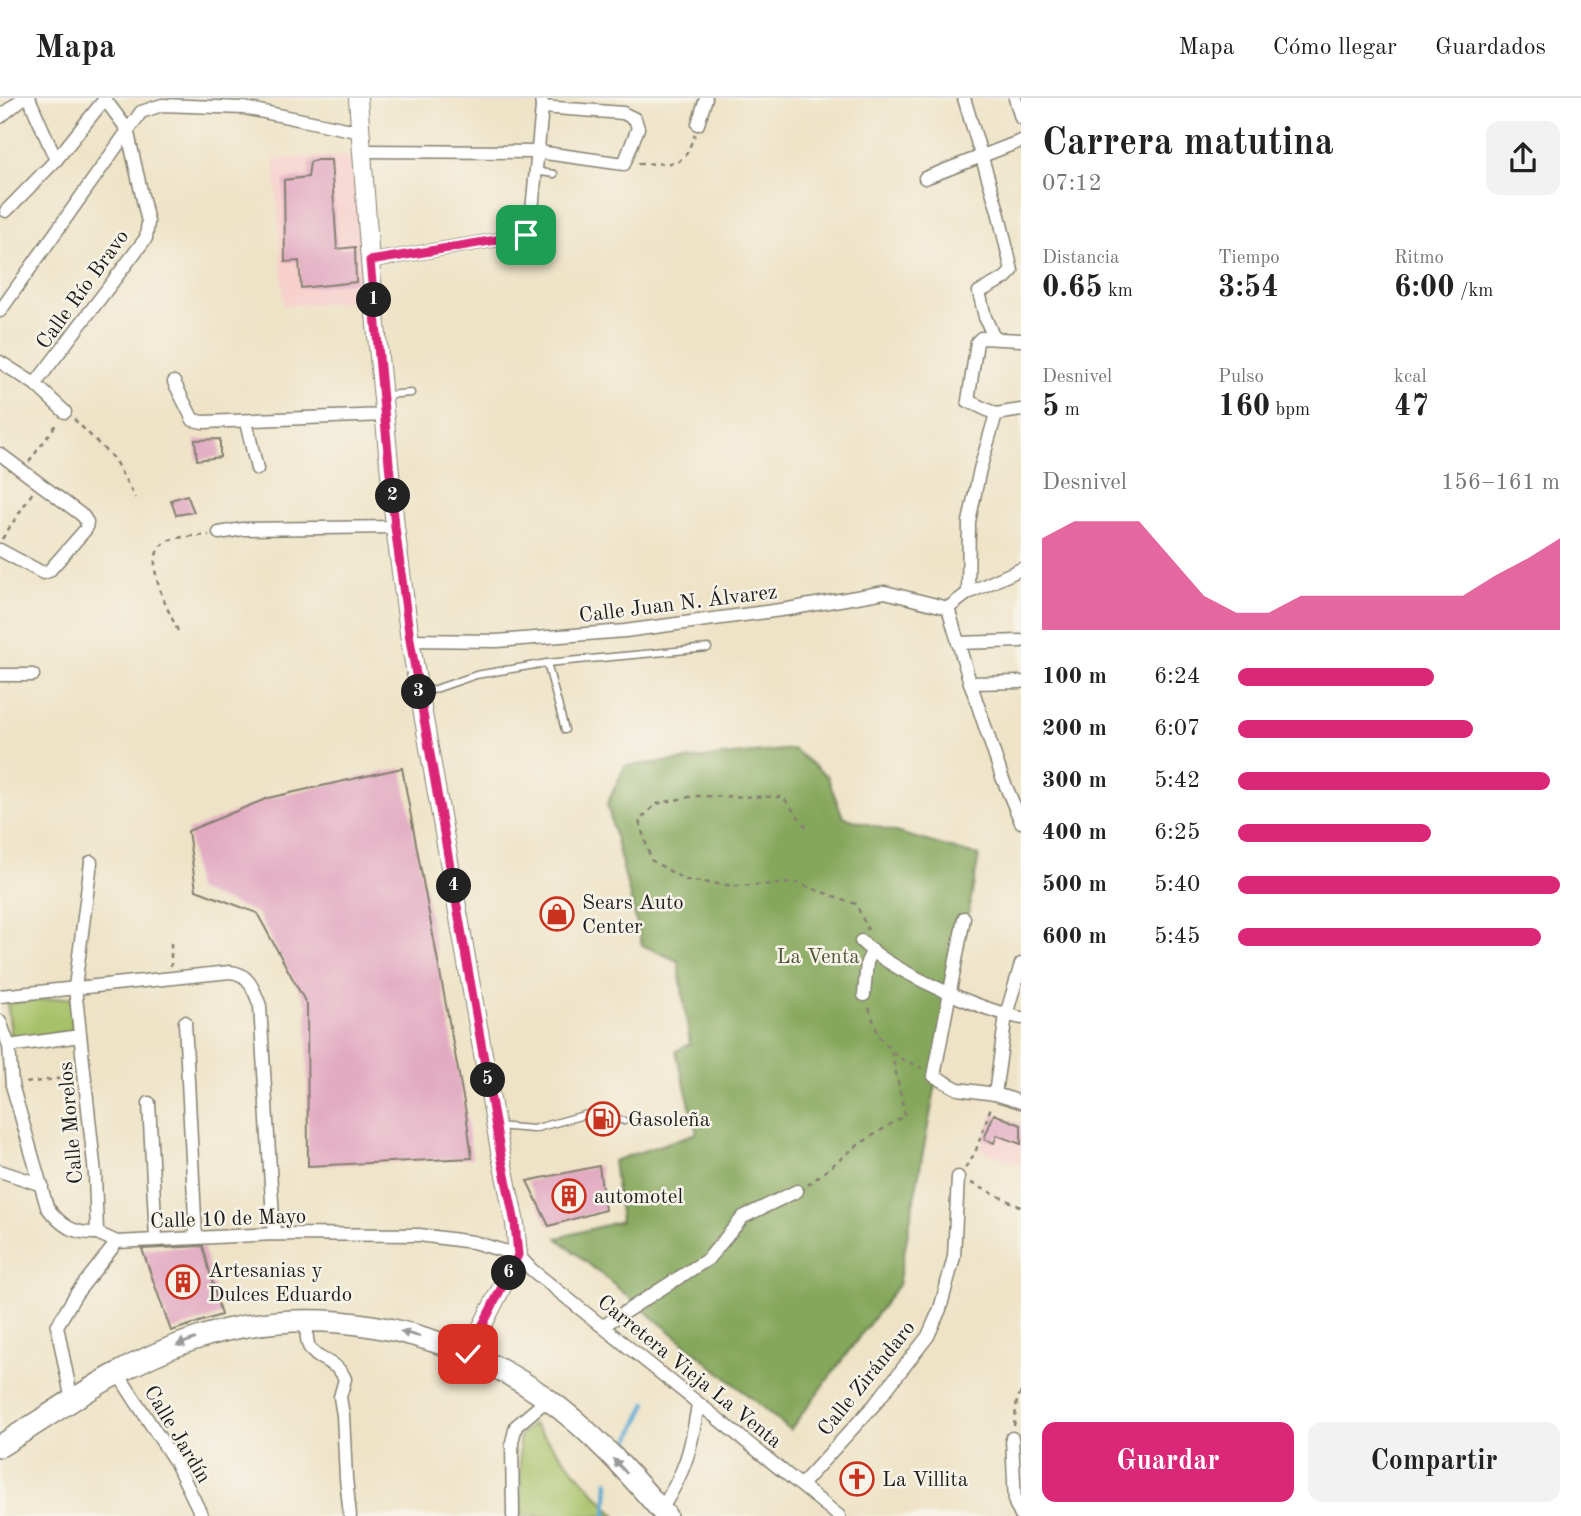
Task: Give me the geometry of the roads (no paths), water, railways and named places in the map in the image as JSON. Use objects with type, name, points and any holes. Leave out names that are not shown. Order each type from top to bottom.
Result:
[{"type":"highway","points":[[6,1440],[118,1374],[178,1345],[228,1329],[306,1320],[335,1320],[375,1325],[419,1336],[468,1354],[515,1377],[548,1399],[595,1439],[664,1513]]},
{"type":"main road","points":[[358,98],[395,527],[410,640],[515,1223],[518,1255],[468,1354]]},
{"type":"street","points":[[5,112],[23,98]]},
{"type":"street","points":[[29,98],[56,160]]},
{"type":"street","points":[[698,124],[706,98]]},
{"type":"street","points":[[964,98],[1012,271],[1005,278],[979,292],[985,317],[995,338]]},
{"type":"street","points":[[1015,98],[1021,118]]},
{"type":"street","points":[[6,211],[56,160],[104,99],[127,130]]},
{"type":"street","points":[[0,310],[141,111],[162,105],[244,103],[361,131]]},
{"type":"street","points":[[362,151],[538,152],[624,164],[638,128],[635,118],[623,113],[542,103],[538,152],[530,231],[526,235],[370,261]]},
{"type":"street","name":"Calle Río Bravo","points":[[35,384],[146,237],[148,222],[127,130]]},
{"type":"street","points":[[925,178],[1021,141]]},
{"type":"street","points":[[1021,340],[981,338],[977,342],[968,401],[996,415],[1021,410]]},
{"type":"street","points":[[0,362],[35,384],[65,412]]},
{"type":"street","points":[[174,382],[192,420],[204,422],[386,415]]},
{"type":"street","points":[[968,593],[969,522],[980,469],[996,415]]},
{"type":"street","points":[[246,422],[257,469]]},
{"type":"street","points":[[0,454],[83,516],[86,522],[86,529],[49,571],[43,572],[0,550]]},
{"type":"street","points":[[219,533],[243,529],[395,527]]},
{"type":"street","points":[[1020,815],[1002,777],[948,608],[968,593],[1021,569]]},
{"type":"street","name":"Calle Juan N. Álvarez","points":[[410,640],[497,641],[625,631],[788,609],[885,592],[948,608]]},
{"type":"street","points":[[958,643],[1021,642]]},
{"type":"street","points":[[0,675],[33,675]]},
{"type":"street","points":[[970,682],[1021,682]]},
{"type":"street","name":"Calle Morelos","points":[[91,862],[75,987],[95,1174],[97,1233]]},
{"type":"street","points":[[964,918],[934,1076],[958,1089],[995,1094],[1021,1102]]},
{"type":"street","points":[[860,941],[948,993],[1021,1018]]},
{"type":"street","points":[[864,995],[867,962],[873,950]]},
{"type":"street","points":[[995,1094],[1006,1015],[1021,964]]},
{"type":"street","points":[[0,996],[230,972],[244,975],[260,1006],[274,1234]]},
{"type":"street","points":[[0,1021],[9,1046],[6,1084],[42,1185],[47,1207],[67,1228],[81,1234],[97,1233],[117,1242],[76,1294],[57,1326],[72,1401]]},
{"type":"street","points":[[185,1022],[196,1238]]},
{"type":"street","points":[[9,1046],[80,1036]]},
{"type":"street","points":[[149,1103],[156,1239]]},
{"type":"street","points":[[0,1171],[42,1185]]},
{"type":"street","name":"Calle Zirándaro","points":[[801,1485],[875,1404],[928,1336],[940,1309],[954,1258],[958,1177]]},
{"type":"street","points":[[603,1326],[708,1259],[743,1217],[797,1191]]},
{"type":"street","name":"Calle 10 de Mayo","points":[[117,1242],[274,1234],[419,1235],[473,1242],[518,1255]]},
{"type":"street","name":"Carretera Vieja La Venta","points":[[518,1255],[532,1270],[839,1516]]},
{"type":"street","points":[[306,1320],[309,1346],[316,1357],[332,1362],[341,1369],[345,1378],[340,1397],[350,1516]]},
{"type":"street","name":"Calle Jardín","points":[[118,1374],[176,1463],[202,1516]]},
{"type":"street","points":[[513,1516],[512,1442],[516,1426],[548,1399]]},
{"type":"street","points":[[664,1513],[691,1449],[698,1404]]},
{"type":"street","points":[[1012,1437],[1018,1486],[1015,1503],[1021,1516]]},
{"type":"lane","points":[[536,171],[554,174]]},
{"type":"lane","points":[[384,396],[411,393]]},
{"type":"lane","points":[[419,695],[475,675],[547,663],[708,648]]},
{"type":"lane","points":[[547,663],[565,730]]},
{"type":"lane","points":[[496,1125],[533,1129],[595,1112],[624,1121]]},
{"type":"waterway","points":[[625,1450],[647,1403]]},
{"type":"waterway","points":[[606,1516],[608,1481]]},
{"type":"place","name":"Sears Auto Center","points":[[557,914]]},
{"type":"place","name":"Gasoleña","points":[[603,1119]]},
{"type":"place","name":"automotel","points":[[569,1196]]},
{"type":"place","name":"Artesanias y Dulces Eduardo","points":[[183,1282]]},
{"type":"place","name":"La Villita","points":[[857,1479]]},
{"type":"park label","name":"La Venta","points":[[818,956]]}]
